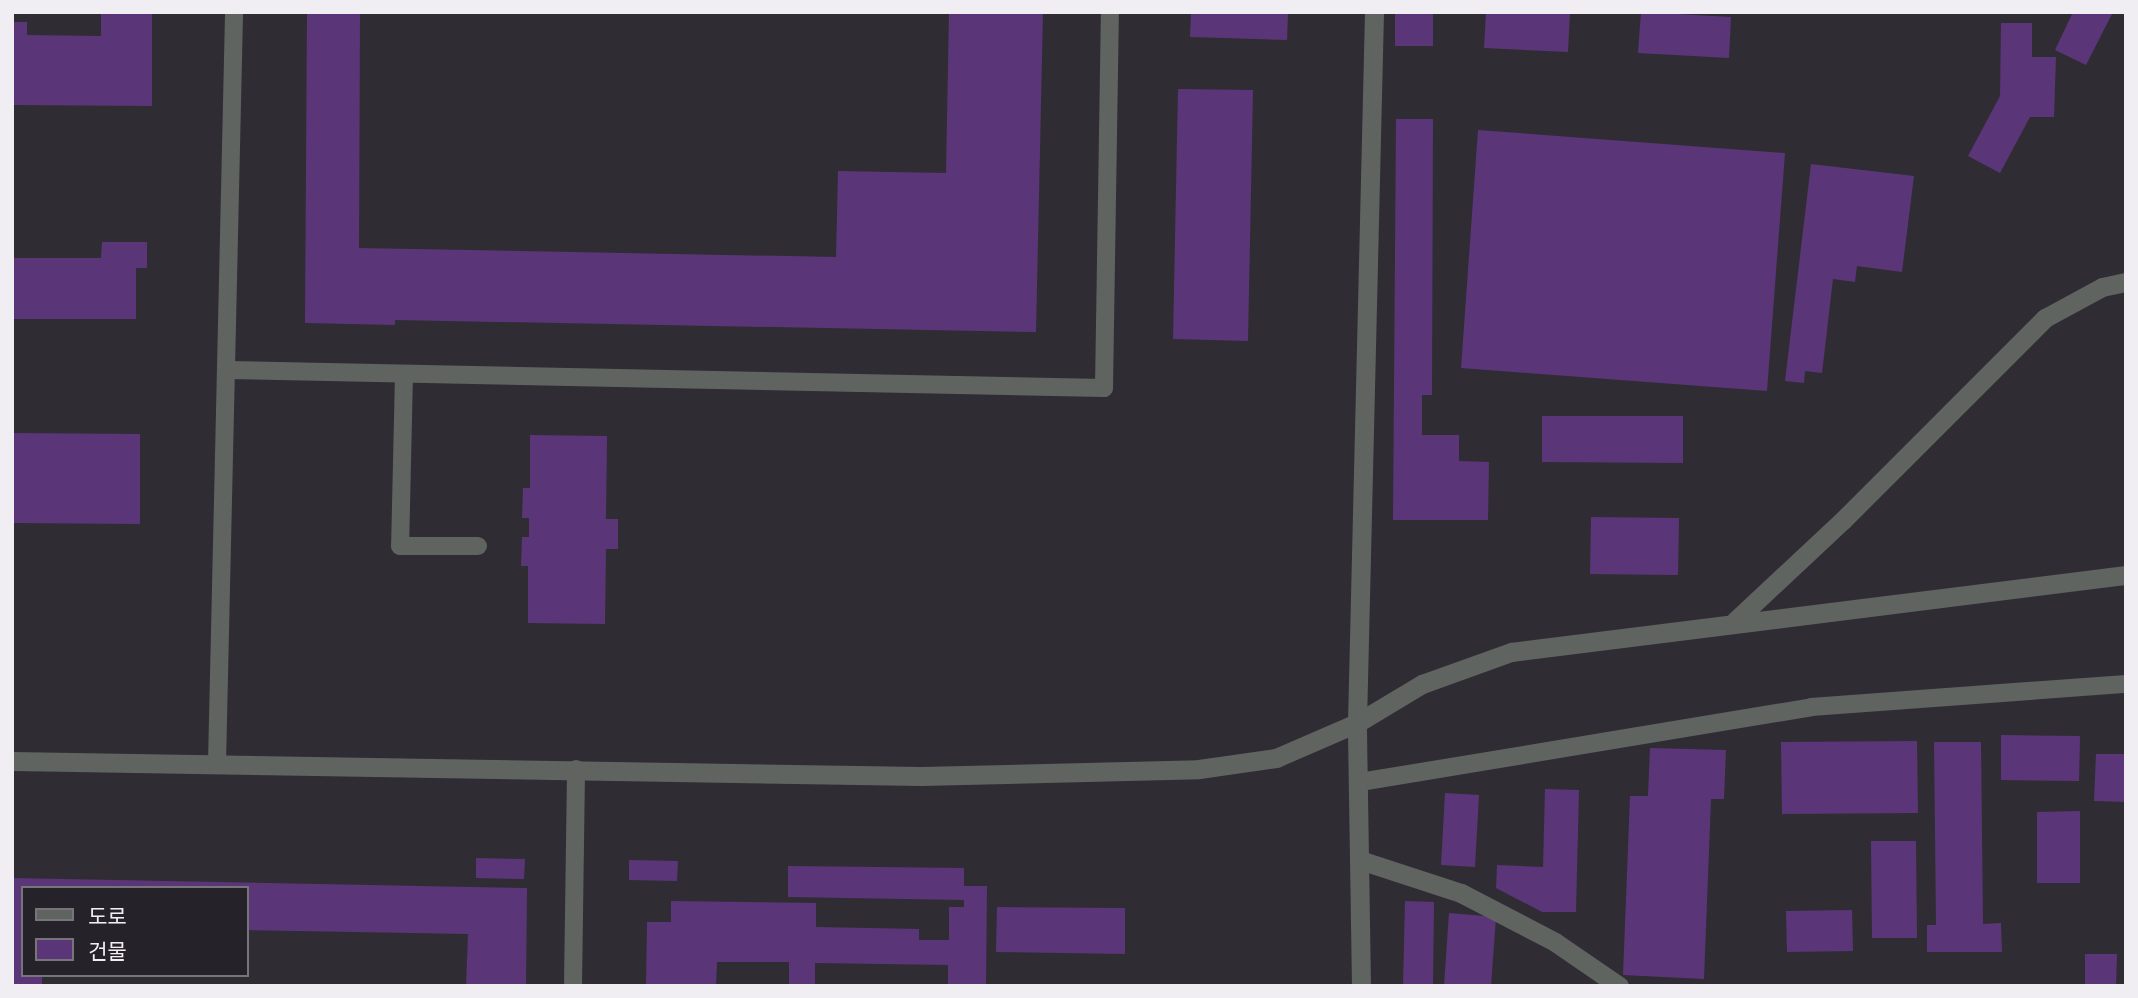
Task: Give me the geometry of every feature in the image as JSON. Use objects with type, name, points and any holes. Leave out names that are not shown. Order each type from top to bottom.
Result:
[{"type":"street","points":[[1361,986],[1363,861],[1357,723],[1374,12]]},
{"type":"street","points":[[1735,621],[1843,520],[2045,318],[2102,287],[2126,282]]},
{"type":"street","points":[[12,761],[921,776],[1199,769],[1276,758],[1357,723],[1422,684],[1511,652],[1735,621],[2126,575]]},
{"type":"street","points":[[1363,861],[1461,893],[1555,942],[1619,986]]},
{"type":"lane","points":[[217,764],[234,12]]},
{"type":"lane","points":[[227,370],[1104,388],[1110,12]]},
{"type":"lane","points":[[404,374],[400,546],[478,546]]},
{"type":"lane","points":[[1360,782],[1811,707],[2126,684]]},
{"type":"lane","points":[[573,986],[576,769]]},
{"type":"building","points":[[101,12],[152,12],[152,106],[12,105],[12,22],[27,22],[27,35],[101,36]]},
{"type":"building","points":[[307,12],[360,12],[359,248],[836,257],[838,171],[946,173],[949,12],[1043,12],[1036,332],[395,320],[395,325],[305,323]]},
{"type":"building","points":[[1191,12],[1288,13],[1287,40],[1190,37]]},
{"type":"building","points":[[1395,12],[1433,12],[1433,46],[1395,46]]},
{"type":"building","points":[[1486,12],[1570,12],[1568,52],[1484,48]]},
{"type":"building","points":[[1641,12],[1731,17],[1729,58],[1638,53]]},
{"type":"building","points":[[2073,12],[2113,12],[2086,65],[2055,50]]},
{"type":"building","points":[[2001,23],[2032,23],[2032,57],[2056,57],[2054,117],[2030,117],[2000,173],[1968,156],[2000,96]]},
{"type":"building","points":[[1178,89],[1253,90],[1248,341],[1173,339]]},
{"type":"building","points":[[1396,119],[1433,119],[1432,395],[1422,395],[1422,435],[1459,435],[1459,461],[1489,462],[1488,520],[1393,520]]},
{"type":"building","points":[[1478,130],[1785,153],[1767,391],[1461,368]]},
{"type":"building","points":[[1811,164],[1914,176],[1902,272],[1857,266],[1855,282],[1833,279],[1822,373],[1805,371],[1804,383],[1785,381]]},
{"type":"building","points":[[102,242],[147,242],[147,268],[136,268],[136,319],[12,319],[12,258],[101,258]]},
{"type":"building","points":[[1542,416],[1683,416],[1683,463],[1542,462]]},
{"type":"building","points":[[12,433],[140,434],[140,524],[12,523]]},
{"type":"building","points":[[530,435],[607,436],[606,519],[618,519],[618,549],[606,549],[605,624],[528,623],[528,566],[521,566],[522,537],[529,537],[529,518],[522,518],[523,488],[530,488]]},
{"type":"building","points":[[1591,517],[1679,518],[1678,575],[1590,574]]},
{"type":"building","points":[[2001,735],[2080,736],[2079,781],[2001,780]]},
{"type":"building","points":[[1917,741],[1918,813],[1782,814],[1781,742]]},
{"type":"building","points":[[1934,742],[1981,742],[1983,924],[2001,923],[2002,952],[1927,952],[1927,925],[1936,925]]},
{"type":"building","points":[[1650,748],[1726,750],[1724,799],[1711,799],[1704,979],[1623,975],[1630,796],[1648,796]]},
{"type":"building","points":[[2096,754],[2126,754],[2126,802],[2094,801]]},
{"type":"building","points":[[1545,789],[1579,790],[1576,912],[1542,912],[1496,888],[1497,865],[1543,867]]},
{"type":"building","points":[[1445,793],[1479,795],[1475,867],[1441,865]]},
{"type":"building","points":[[2080,811],[2080,883],[2037,883],[2037,812]]},
{"type":"building","points":[[1871,841],[1916,841],[1917,938],[1872,938]]},
{"type":"building","points":[[476,858],[525,859],[524,879],[476,878]]},
{"type":"building","points":[[629,860],[678,861],[677,881],[629,880]]},
{"type":"building","points":[[788,866],[964,868],[964,886],[987,886],[986,986],[948,986],[948,965],[815,963],[815,986],[789,986],[789,962],[717,962],[716,986],[646,986],[647,922],[671,922],[671,901],[816,903],[816,927],[919,929],[919,940],[949,940],[949,907],[964,907],[964,900],[788,897]]},
{"type":"building","points":[[12,878],[527,888],[526,986],[466,986],[468,934],[248,930],[248,886],[21,886],[21,977],[42,977],[42,986],[12,986]]},
{"type":"building","points":[[1405,901],[1434,902],[1433,986],[1403,986]]},
{"type":"building","points":[[997,907],[1125,908],[1125,954],[996,952]]},
{"type":"building","points":[[1852,910],[1853,951],[1787,952],[1786,911]]},
{"type":"building","points":[[1449,913],[1496,917],[1491,986],[1444,986]]},
{"type":"building","points":[[2085,954],[2117,954],[2116,986],[2085,986]]}]
